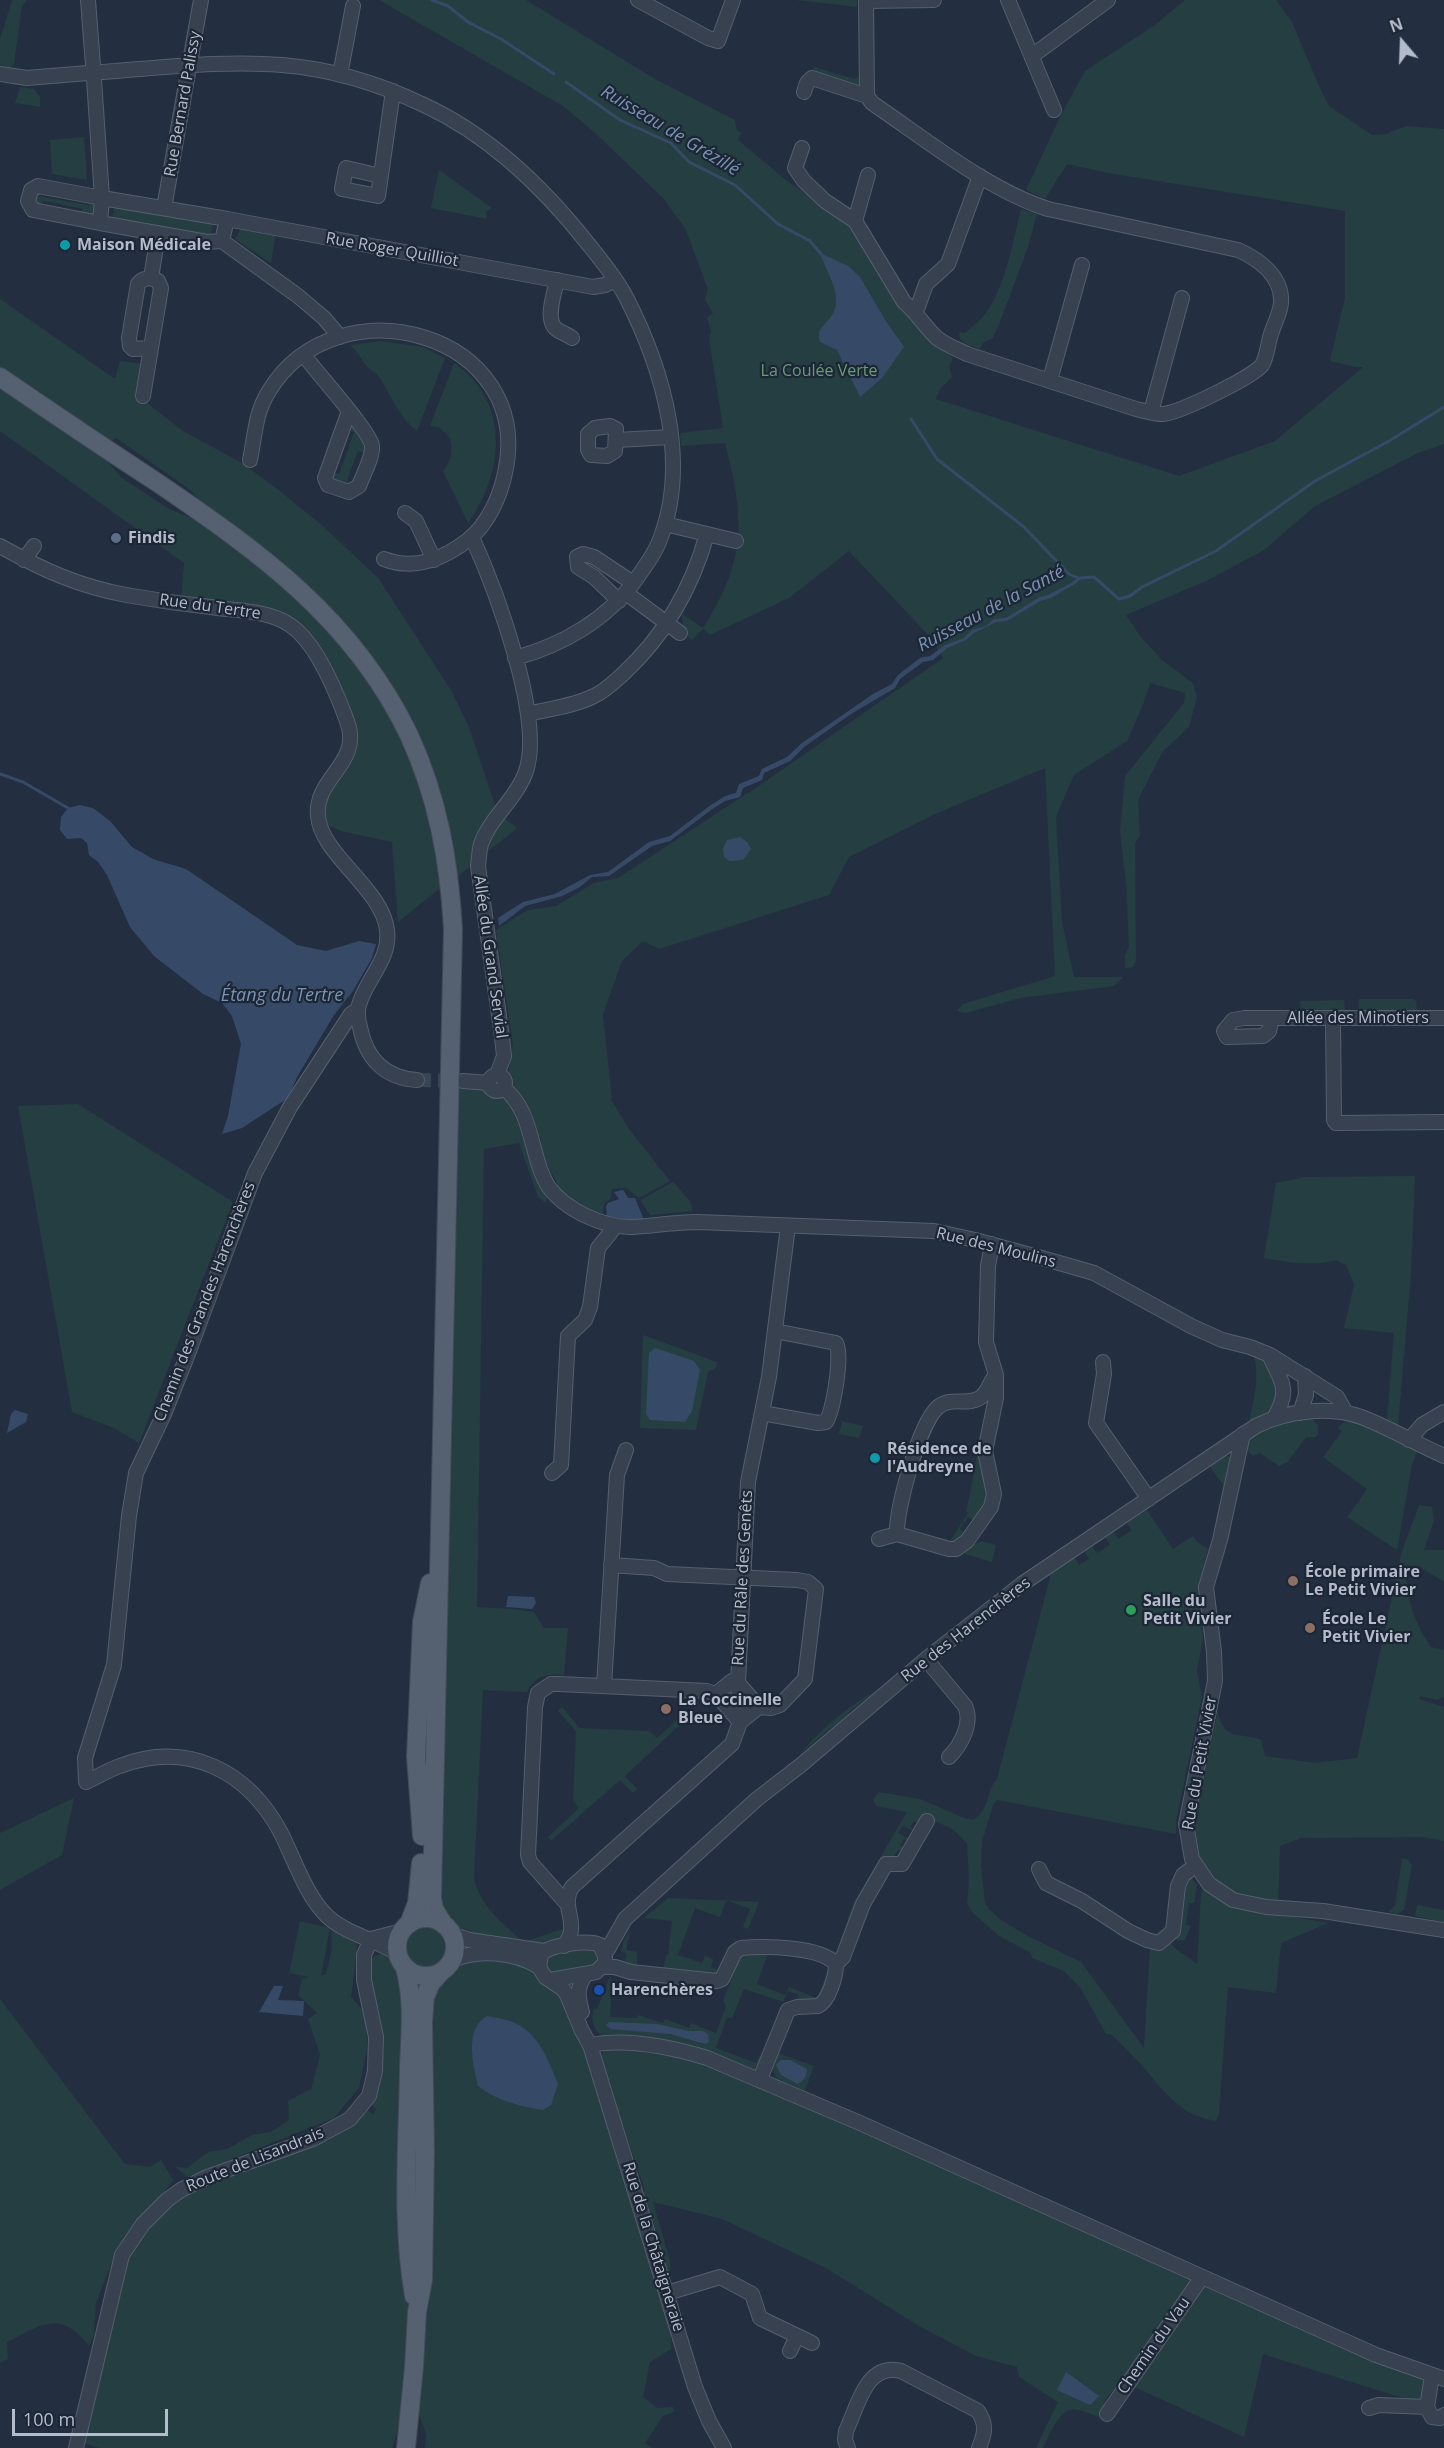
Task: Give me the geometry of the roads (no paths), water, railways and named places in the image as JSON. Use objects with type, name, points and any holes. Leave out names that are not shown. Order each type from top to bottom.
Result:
[{"type":"main road","points":[[0,377],[227,530],[301,590],[336,625],[377,681],[408,735],[427,780],[441,829],[450,874],[453,929],[432,1898],[434,1909],[454,1946],[446,1966],[431,1983],[425,1997],[423,2022],[425,2151],[423,2269],[417,2313],[406,2448]]},
{"type":"main road","points":[[417,2313],[406,2226],[411,1988],[397,1944],[417,1903],[420,1887],[422,1821],[416,1758],[422,1622],[439,1543]]},
{"type":"main road","points":[[405,1928],[427,1919],[447,1930]]},
{"type":"main road","points":[[401,1960],[422,1976],[446,1966]]},
{"type":"street","points":[[88,0],[102,198],[100,223],[207,242],[222,241]]},
{"type":"street","name":"Rue Bernard Palissy","points":[[164,208],[201,0]]},
{"type":"street","points":[[638,0],[689,29],[718,41],[733,0]]},
{"type":"street","points":[[802,148],[795,168],[804,181],[825,201],[855,221],[904,302],[916,312],[937,337],[967,354],[1151,412],[1165,414],[1238,382],[1263,364],[1281,302],[1275,280],[1252,256],[1238,250],[1048,209],[1018,198],[980,176],[872,103],[867,96],[866,1],[934,0]]},
{"type":"street","points":[[1008,0],[1054,110]]},
{"type":"street","points":[[1032,56],[1108,0]]},
{"type":"street","points":[[340,75],[353,6]]},
{"type":"street","points":[[0,74],[27,78],[190,66],[281,65],[340,75],[393,91],[427,106],[469,130],[518,168],[565,215],[625,295],[652,356],[671,437],[673,479],[671,499],[654,553],[626,592],[594,622],[568,638],[515,658]]},
{"type":"street","points":[[804,92],[807,83],[812,78],[867,96]]},
{"type":"street","points":[[380,176],[393,91]]},
{"type":"street","points":[[855,221],[868,174]]},
{"type":"street","points":[[916,312],[926,284],[948,264],[980,176]]},
{"type":"street","name":"Rue Roger Quilliot","points":[[100,223],[33,210],[28,201],[31,190],[38,186],[593,287],[615,280]]},
{"type":"street","points":[[222,241],[226,219]]},
{"type":"street","points":[[151,278],[158,234]]},
{"type":"street","points":[[222,241],[298,296],[324,318],[340,337]]},
{"type":"street","points":[[1050,380],[1083,265]]},
{"type":"street","points":[[143,396],[149,348],[153,339],[161,288],[158,281],[151,278],[142,280],[138,284],[129,338],[133,349],[149,348]]},
{"type":"street","points":[[557,280],[551,309],[552,324],[557,330],[572,338]]},
{"type":"street","points":[[1151,412],[1182,298]]},
{"type":"street","points":[[250,460],[254,430],[261,406],[278,379],[304,355],[340,337],[363,332],[393,330],[424,337],[445,345],[464,357],[492,386],[503,412],[506,427],[507,465],[494,506],[472,537],[453,551],[434,560],[405,564],[384,559]]},
{"type":"street","points":[[304,355],[348,411],[370,439],[372,446],[359,486],[349,492],[328,485],[325,478],[348,411]]},
{"type":"street","points":[[617,440],[671,437]]},
{"type":"street","points":[[405,513],[416,521],[434,560]]},
{"type":"street","points":[[665,524],[736,541]]},
{"type":"street","points":[[528,714],[595,696],[639,658],[667,623],[693,576],[707,534]]},
{"type":"street","name":"Allée du Grand Servial","points":[[472,537],[487,570],[515,658],[530,727],[529,756],[525,773],[514,795],[488,830],[481,844],[478,866],[504,1056],[496,1082]]},
{"type":"street","name":"Rue du Tertre","points":[[0,546],[63,579],[93,588],[274,617],[290,624],[304,638],[322,666],[346,719],[350,735],[345,761],[321,795],[318,809],[319,824],[326,838],[378,906],[387,927],[386,951],[358,1009]]},
{"type":"street","points":[[24,560],[34,546]]},
{"type":"street","points":[[626,592],[680,633]]},
{"type":"street","points":[[358,1009],[362,1037],[372,1060],[392,1075],[417,1080]]},
{"type":"street","name":"Chemin des Grandes Harenchères","points":[[358,1009],[351,1014],[290,1107],[255,1173],[186,1359],[164,1414],[136,1473],[129,1516],[114,1665],[86,1758],[86,1782],[120,1766],[154,1759],[177,1758],[200,1762],[230,1774],[256,1795],[280,1831],[306,1883],[328,1917],[343,1928],[371,1939],[401,1960]]},
{"type":"street","name":"Allée des Minotiers","points":[[1272,1019],[1444,1018]]},
{"type":"street","points":[[1333,1019],[1334,1120],[1336,1123],[1444,1122]]},
{"type":"street","points":[[463,1081],[496,1082]]},
{"type":"street","name":"Rue des Moulins","points":[[496,1082],[520,1105],[527,1120],[539,1167],[558,1198],[613,1226],[632,1227],[678,1222],[934,1231],[992,1244],[1094,1274],[1191,1326],[1222,1340],[1270,1355],[1293,1375]]},
{"type":"street","points":[[552,1473],[561,1465],[568,1336],[585,1320],[590,1308],[598,1248],[613,1226]]},
{"type":"street","name":"Rue du Râle des Genêts","points":[[573,1932],[568,1905],[569,1893],[575,1885],[732,1744],[740,1722],[738,1683],[748,1482],[775,1331],[788,1226]]},
{"type":"street","points":[[879,1539],[897,1534],[956,1549],[967,1541],[991,1507],[994,1494],[985,1451],[996,1398],[996,1375],[986,1342],[988,1266],[992,1244]]},
{"type":"street","points":[[762,1413],[818,1423],[826,1422],[838,1374],[837,1345],[830,1340],[775,1331]]},
{"type":"street","points":[[1103,1362],[1104,1374],[1096,1423],[1149,1499]]},
{"type":"street","points":[[897,1534],[896,1521],[902,1495],[916,1451],[932,1415],[938,1407],[948,1402],[970,1401],[982,1397],[996,1375]]},
{"type":"street","points":[[1274,1418],[1282,1407],[1284,1394],[1293,1375]]},
{"type":"street","points":[[1293,1375],[1337,1397],[1346,1413],[1364,1418],[1444,1456]]},
{"type":"street","points":[[1293,1375],[1306,1395],[1299,1413]]},
{"type":"street","points":[[1284,1394],[1299,1413]]},
{"type":"street","points":[[1409,1440],[1422,1425],[1444,1412]]},
{"type":"street","name":"Rue des Harenchères","points":[[601,1955],[616,1922],[625,1919],[757,1799],[801,1765],[926,1659],[1022,1584],[1243,1434],[1274,1418],[1299,1413],[1346,1413]]},
{"type":"street","name":"Rue du Petit Vivier","points":[[1243,1434],[1220,1540],[1206,1587],[1215,1681],[1186,1824],[1187,1840],[1195,1866],[1209,1884],[1233,1900],[1266,1907],[1323,1911],[1444,1930]]},
{"type":"street","points":[[1224,1447],[1239,1458]]},
{"type":"street","points":[[604,1686],[617,1475],[626,1450]]},
{"type":"street","points":[[568,1905],[530,1862],[528,1855],[536,1698],[542,1689],[551,1684],[707,1691],[716,1694],[740,1722],[759,1707],[771,1708],[780,1705],[802,1685],[805,1679],[816,1589],[808,1582],[667,1574],[654,1568],[611,1565]]},
{"type":"street","points":[[926,1659],[965,1706],[968,1713],[960,1745],[949,1757]]},
{"type":"street","points":[[716,1694],[732,1681],[738,1683],[759,1707]]},
{"type":"street","points":[[760,2079],[785,2014],[792,2007],[813,2007],[822,2004],[836,1970],[836,1964],[843,1957],[863,1904],[886,1864],[902,1864],[927,1821]]},
{"type":"street","points":[[1039,1869],[1046,1883],[1082,1901],[1128,1931],[1160,1943],[1173,1931],[1178,1886],[1183,1875],[1195,1866]]},
{"type":"street","points":[[550,1885],[575,1885]]},
{"type":"street","points":[[371,1939],[405,1928]]},
{"type":"street","points":[[447,1930],[469,1940],[544,1951],[564,1946],[601,1955]]},
{"type":"street","points":[[564,1946],[573,1932],[601,1955],[631,1972],[717,1981],[722,1979],[735,1952],[745,1947],[806,1950],[831,1959],[836,1964]]},
{"type":"street","name":"Route de Lisandrais","points":[[76,2448],[122,2255],[143,2224],[167,2200],[181,2190],[207,2177],[313,2139],[350,2119],[369,2096],[375,2072],[376,2037],[364,1980],[364,1955],[371,1939]]},
{"type":"street","points":[[446,1966],[473,1954],[507,1955],[531,1962],[539,1967],[544,1951]]},
{"type":"street","points":[[550,1980],[596,1972],[601,1955]]},
{"type":"street","name":"Rue de la Châtaigneraie","points":[[539,1967],[567,1995],[590,2044]]},
{"type":"street","name":"Rue de la Châtaigneraie","points":[[586,1974],[578,1996],[588,2028],[590,2044],[695,2387],[709,2421],[724,2448]]},
{"type":"street","points":[[590,2044],[646,2045],[684,2051],[760,2079],[1376,2355],[1438,2377],[1427,2407],[1432,2417],[1440,2418],[1444,2415]]},
{"type":"street","points":[[667,2293],[720,2277],[752,2294],[760,2318],[812,2343]]},
{"type":"street","name":"Chemin du Vau","points":[[1107,2414],[1202,2277]]},
{"type":"street","points":[[789,2351],[797,2336]]},
{"type":"street","points":[[848,2448],[845,2440],[846,2431],[869,2381],[883,2370],[892,2369],[901,2371],[978,2411],[984,2421],[986,2432],[979,2448]]},
{"type":"street","points":[[1369,2408],[1379,2405],[1427,2407]]},
{"type":"water","points":[[820,253],[848,266],[860,277],[904,347],[882,378],[860,397],[837,350],[820,342],[820,332],[834,311],[836,298]]},
{"type":"water","points":[[1073,582],[1076,583],[1051,598],[1040,601],[1007,621],[996,622],[974,633],[966,640],[947,648],[933,660],[923,662],[900,679],[895,688],[851,714],[804,747],[790,761],[764,773],[762,780],[743,788],[740,797],[725,801],[670,841],[652,846],[609,876],[592,877],[580,887],[562,896],[525,906],[499,926],[498,918],[523,902],[555,894],[590,875],[608,872],[649,842],[670,836],[708,807],[725,796],[736,793],[739,784],[759,776],[762,769],[787,757],[802,743],[873,694],[892,684],[898,675],[920,658],[930,656],[945,645],[964,638],[972,630],[986,626],[994,619],[1006,618],[1040,597]]},
{"type":"water","name":"Étang du Tertre","points":[[80,805],[93,808],[110,821],[132,847],[153,859],[186,869],[297,945],[326,951],[359,941],[376,944],[372,958],[353,991],[334,1015],[297,1077],[288,1098],[242,1128],[222,1134],[228,1116],[241,1044],[232,1016],[222,1003],[203,994],[154,956],[130,927],[107,875],[98,862],[89,855],[87,843],[81,838],[67,839],[60,830],[61,817],[68,808]]},
{"type":"water","points":[[740,837],[751,849],[743,860],[730,861],[724,857],[723,849],[727,840]]},
{"type":"water","points":[[623,1190],[628,1198],[635,1198],[644,1220],[625,1223],[607,1219],[606,1206],[619,1199],[614,1192]]},
{"type":"water","points":[[655,1348],[694,1361],[700,1370],[692,1411],[685,1422],[650,1420],[646,1414],[649,1353]]},
{"type":"water","points":[[15,1410],[28,1414],[26,1422],[7,1433],[11,1414]]},
{"type":"water","points":[[508,1596],[534,1597],[536,1603],[532,1609],[506,1607]]},
{"type":"water","points":[[274,1986],[283,1986],[278,2000],[304,2001],[303,2016],[259,2012]]},
{"type":"water","points":[[487,2016],[515,2023],[537,2041],[558,2084],[551,2105],[543,2110],[518,2105],[500,2099],[478,2086],[473,2058],[473,2038],[475,2029]]},
{"type":"water","points":[[609,2022],[657,2024],[688,2031],[703,2031],[708,2034],[709,2042],[705,2044],[670,2034],[611,2029],[606,2025]]},
{"type":"water","points":[[781,2060],[790,2060],[807,2069],[798,2084],[781,2075],[776,2065]]},
{"type":"water","points":[[1066,2372],[1099,2396],[1090,2405],[1057,2390]]},
{"type":"waterway","name":"Ruisseau de Grézillé","points":[[432,0],[448,6],[468,22],[501,39],[554,74]]},
{"type":"waterway","name":"Ruisseau de Grézillé","points":[[566,82],[620,120],[671,143],[689,162],[735,185],[778,224],[810,241],[822,255]]},
{"type":"waterway","name":"Ruisseau de la Santé","points":[[1072,584],[1080,578],[1094,577],[1119,599],[1130,596],[1142,587],[1216,551],[1315,481],[1389,441],[1444,407]]},
{"type":"waterway","name":"Ruisseau de Grézillé","points":[[911,419],[937,459],[1024,527],[1069,574],[1078,578]]},
{"type":"waterway","name":"Ruisseau de la Santé","points":[[0,774],[23,782],[68,808]]},
{"type":"tunnel","points":[[417,1080],[457,1081]]},
{"type":"place","name":"Maison Médicale","points":[[65,245]]},
{"type":"place","name":"Findis","points":[[116,538]]},
{"type":"place","name":"Résidence de l'Audreyne","points":[[875,1458]]},
{"type":"place","name":"École primaire Le Petit Vivier","points":[[1293,1581]]},
{"type":"place","name":"Salle du Petit Vivier","points":[[1131,1610]]},
{"type":"place","name":"École Le Petit Vivier","points":[[1310,1628]]},
{"type":"place","name":"La Coccinelle Bleue","points":[[666,1709]]},
{"type":"place","name":"Harenchères","points":[[599,1990]]},
{"type":"park label","name":"La Coulée Verte","points":[[819,371]]}]
